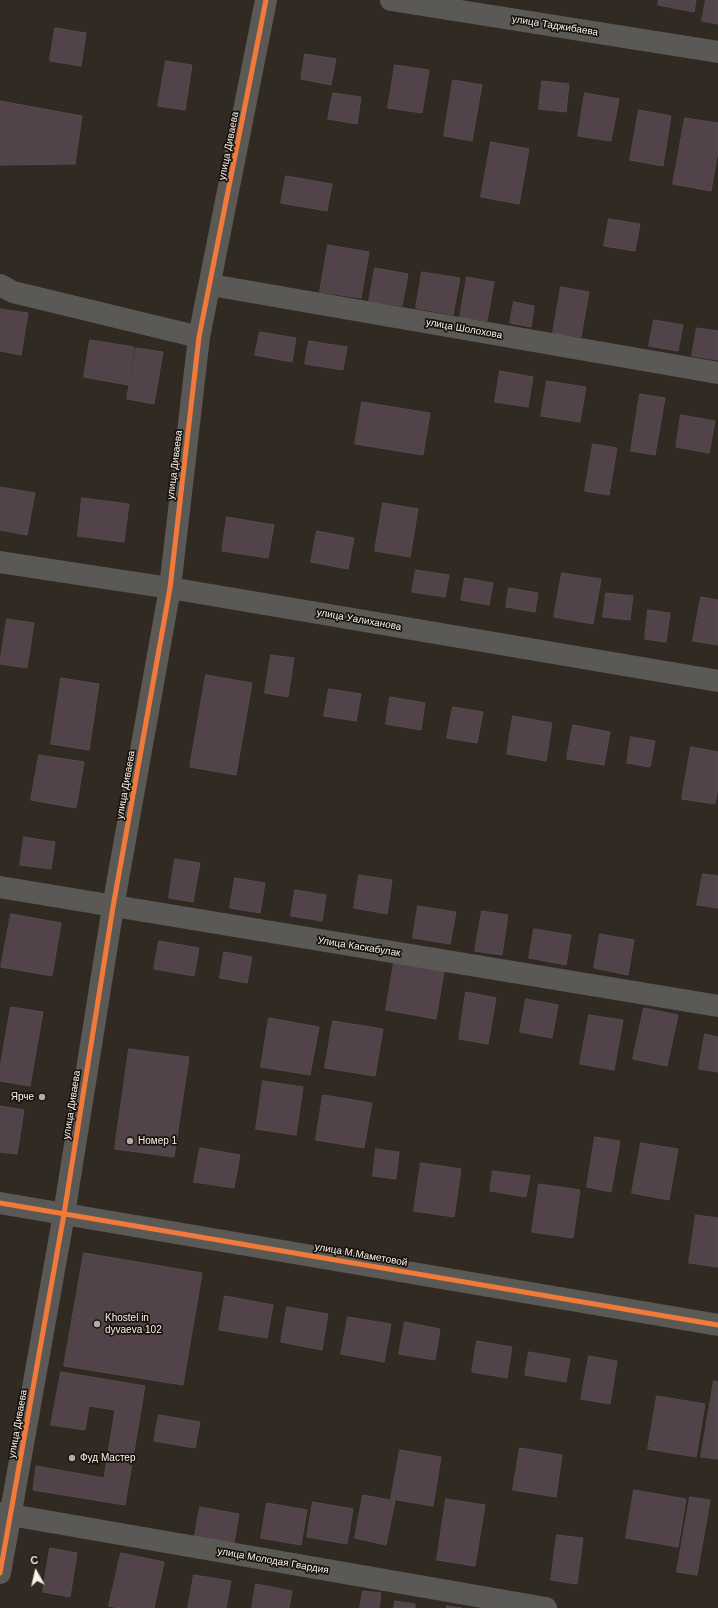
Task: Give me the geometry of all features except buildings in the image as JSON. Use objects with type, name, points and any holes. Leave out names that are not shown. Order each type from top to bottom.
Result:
[{"type":"street","name":"улица Диваева","points":[[0,1573],[6,1514],[64,1214],[113,907],[170,588],[199,337],[266,0]]},
{"type":"street","name":"улица Таджибаева","points":[[391,0],[718,52]]},
{"type":"street","points":[[0,285],[13,292],[199,337]]},
{"type":"street","name":"улица Шолохова","points":[[210,285],[718,373]]},
{"type":"street","name":"улица Уалиханова","points":[[0,562],[170,588],[718,681]]},
{"type":"street","name":"Улица Каскабулак","points":[[0,887],[113,907],[718,1006]]},
{"type":"street","name":"улица М.Маметовой","points":[[0,1204],[718,1325]]},
{"type":"street","name":"улица Молодая Гвардия","points":[[6,1514],[546,1608]]},
{"type":"cycle path","points":[[0,1573],[64,1214],[113,907],[170,588],[199,337],[266,0]]},
{"type":"cycle path","points":[[0,1203],[718,1325]]},
{"type":"place","name":"Ярче","points":[[42,1097]]},
{"type":"place","name":"Номер 1","points":[[130,1141]]},
{"type":"place","name":"Khostel in dyvaeva 102","points":[[97,1324]]},
{"type":"place","name":"Фуд Мастер","points":[[72,1458]]}]
